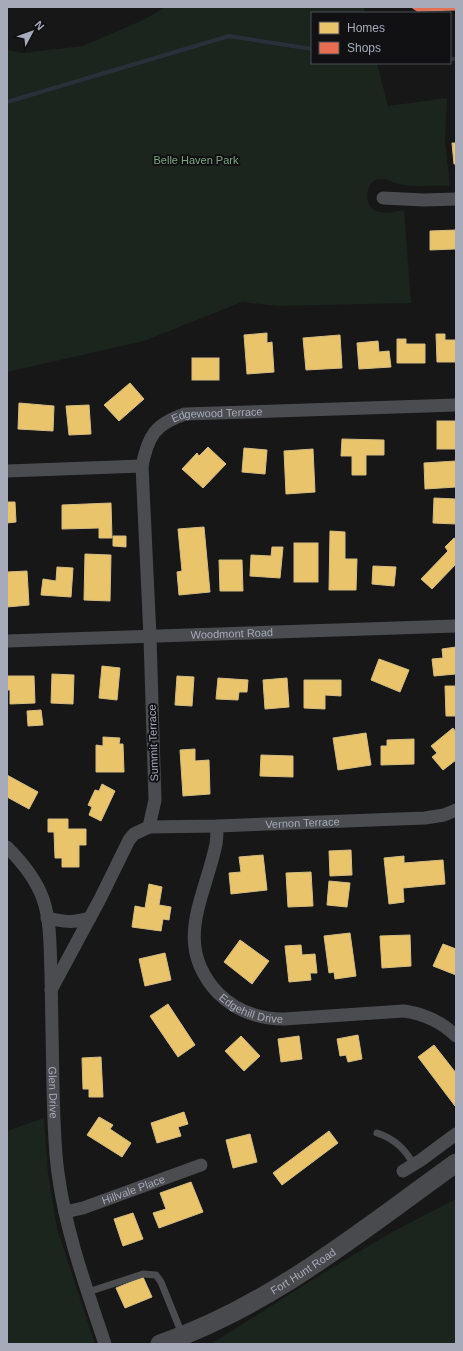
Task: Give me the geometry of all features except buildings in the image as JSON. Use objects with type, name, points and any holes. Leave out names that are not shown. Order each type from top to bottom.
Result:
[{"type":"main road","name":"Fort Hunt Road","points":[[160,1344],[221,1320],[295,1278],[335,1251],[456,1163]]},
{"type":"street","points":[[383,198],[424,200],[456,199]]},
{"type":"street","name":"Edgewood Terrace","points":[[142,466],[146,447],[153,434],[161,425],[171,418],[185,414],[456,405]]},
{"type":"street","points":[[7,471],[142,466]]},
{"type":"street","name":"Summit Terrace","points":[[142,466],[150,637],[155,800],[149,826]]},
{"type":"street","name":"Woodmont Road","points":[[7,642],[456,626]]},
{"type":"street","name":"Vernon Terrace","points":[[149,826],[216,826],[425,818],[444,815],[456,810]]},
{"type":"street","points":[[51,990],[90,918],[129,840],[134,834],[149,826]]},
{"type":"street","name":"Edgehill Drive","points":[[216,826],[217,843],[196,917],[194,941],[196,955],[202,971],[211,986],[222,996],[244,1012],[272,1019],[404,1011],[411,1012],[434,1019],[456,1036]]},
{"type":"street","name":"Glen Drive","points":[[7,847],[31,875],[43,899],[47,918],[51,990],[54,1126],[58,1172],[74,1250],[105,1344]]},
{"type":"street","points":[[47,918],[64,922],[74,922],[90,918]]},
{"type":"street","points":[[435,1178],[413,1165],[456,1134]]},
{"type":"street","name":"Hillvale Place","points":[[65,1212],[83,1208],[201,1164]]},
{"type":"lane","points":[[377,1133],[388,1137],[406,1152],[413,1165]]},
{"type":"lane","points":[[88,1292],[143,1274],[156,1275],[161,1282],[183,1336]]},
{"type":"green space","name":"Belle Haven Park","points":[[166,7],[364,7],[365,12],[311,12],[311,64],[377,64],[388,106],[447,98],[445,141],[450,186],[409,186],[386,179],[379,179],[374,181],[368,189],[367,194],[369,204],[376,211],[387,213],[404,210],[411,303],[278,306],[242,302],[144,341],[7,372],[7,50],[22,53],[83,46],[143,20]]},
{"type":"green space","points":[[44,1118],[48,1173],[57,1228],[95,1344],[7,1344],[7,1131]]},
{"type":"green space","points":[[456,1199],[456,1344],[211,1344],[315,1278],[392,1232]]},
{"type":"waterway","points":[[7,102],[229,36],[311,49]]},
{"type":"waterway","points":[[451,59],[456,59]]}]
